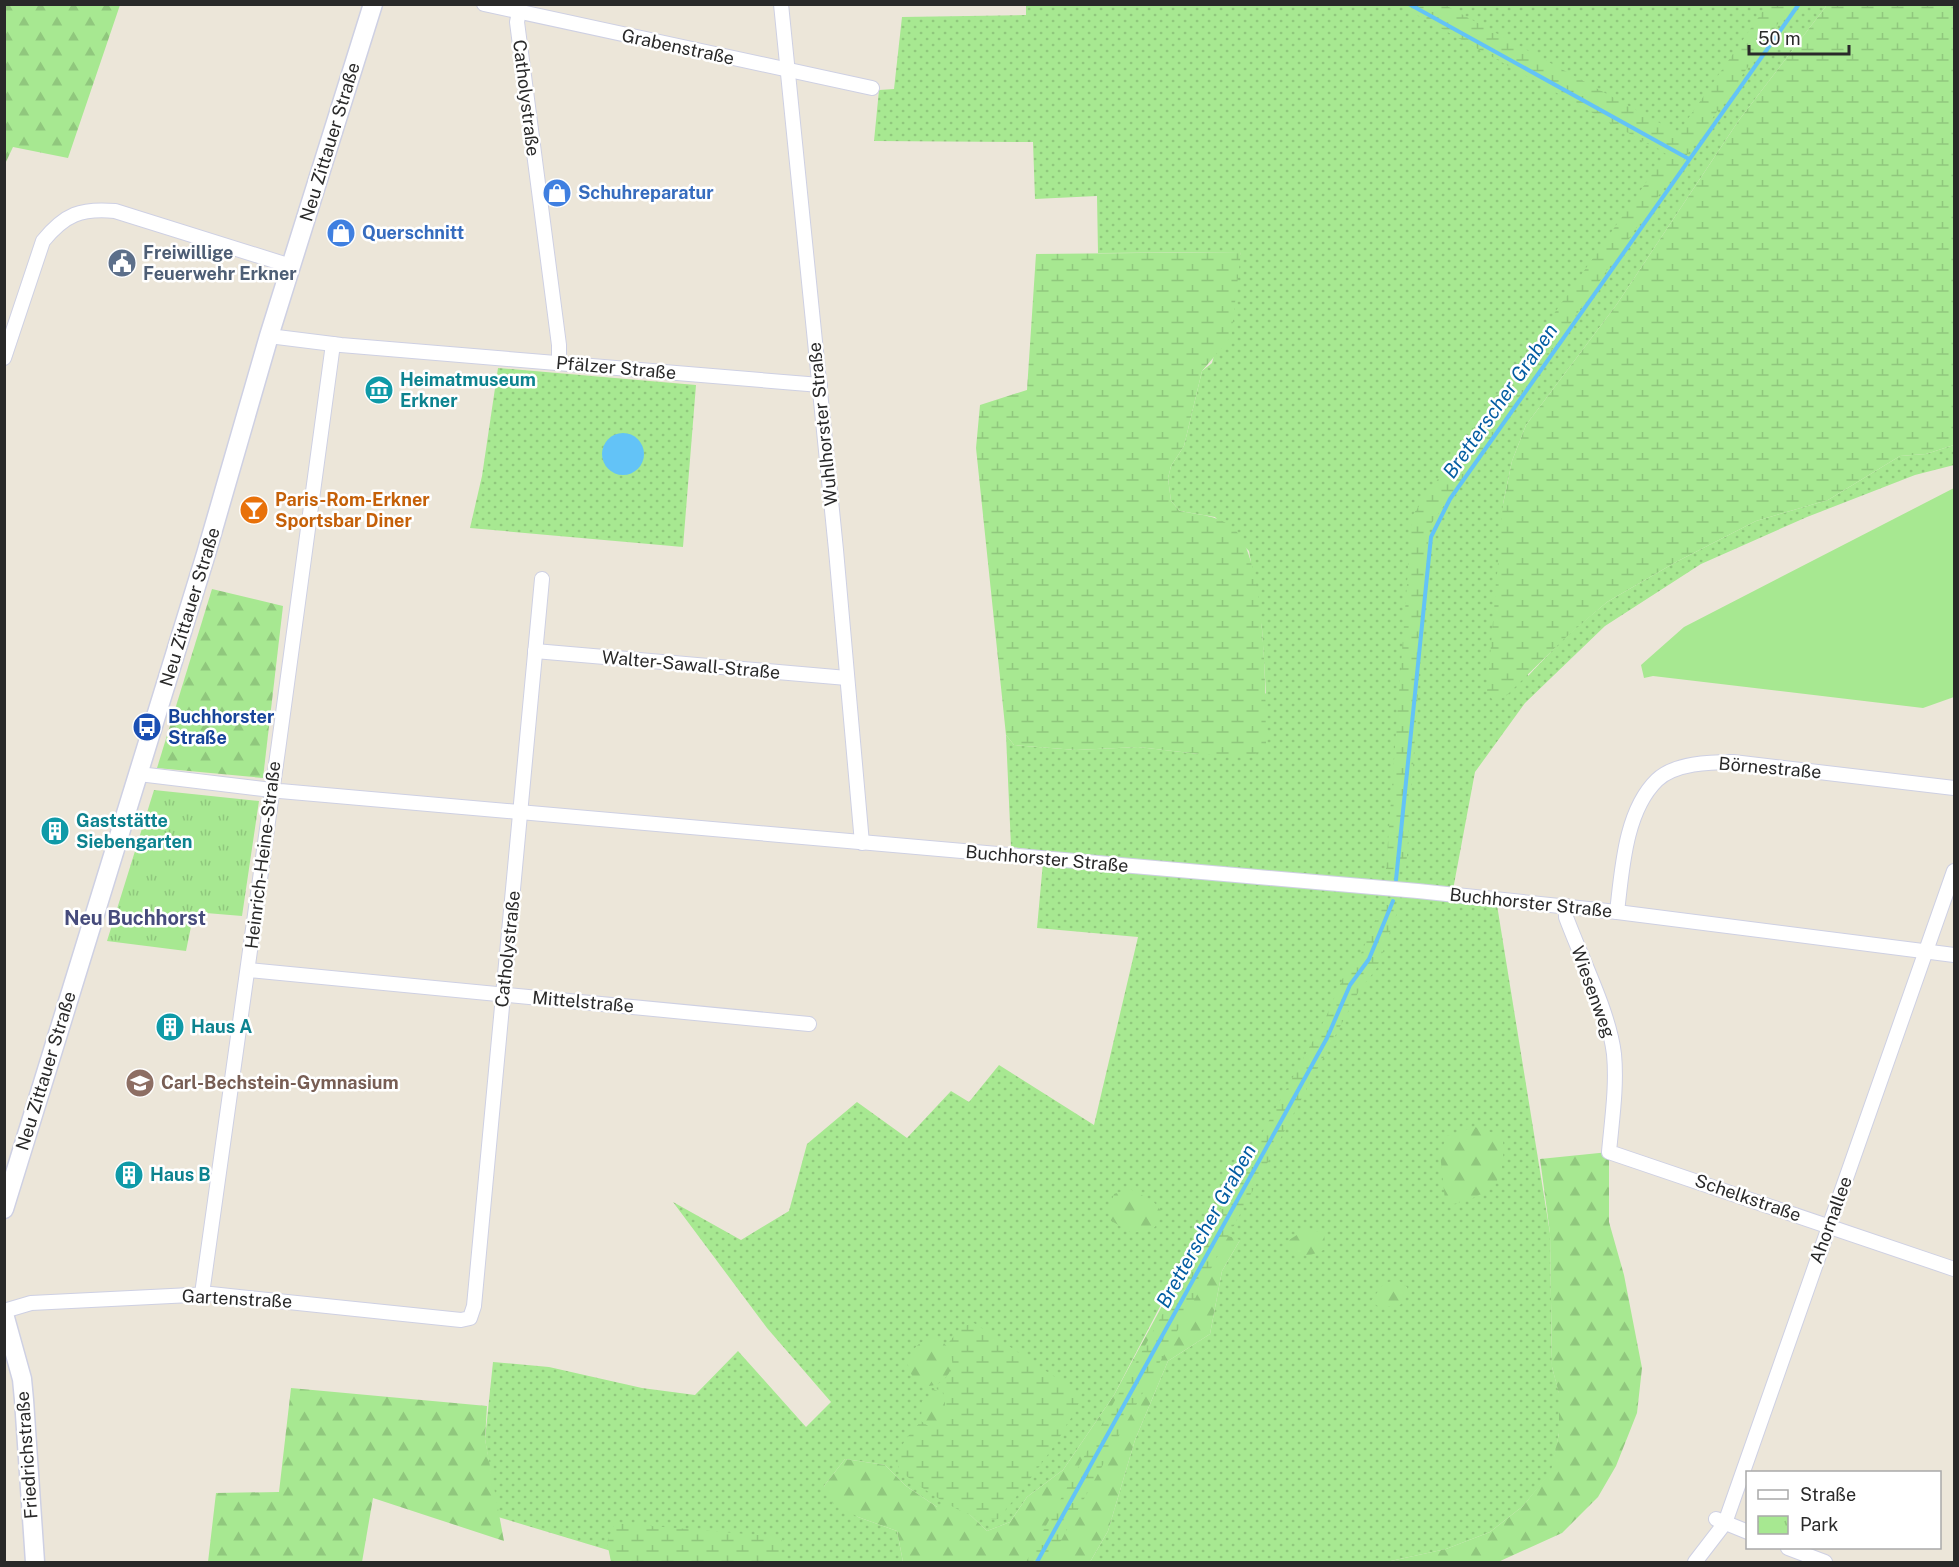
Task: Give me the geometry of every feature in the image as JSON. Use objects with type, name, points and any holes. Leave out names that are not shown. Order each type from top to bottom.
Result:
[{"type":"main road","name":"Neu Zittauer Straße","points":[[4,1209],[139,774],[269,336],[373,4]]},
{"type":"main road","name":"Friedrichstraße","points":[[4,1313],[22,1379],[35,1563]]},
{"type":"street","name":"Grabenstraße","points":[[484,4],[872,88]]},
{"type":"street","name":"Wuhlhorster Straße","points":[[781,4],[820,386],[862,843]]},
{"type":"street","name":"Catholystraße","points":[[519,12],[517,22],[559,345],[558,363]]},
{"type":"street","points":[[4,358],[43,241],[55,225],[89,209],[115,211],[291,266]]},
{"type":"street","name":"Pfälzer Straße","points":[[269,336],[333,344],[820,386]]},
{"type":"street","name":"Heinrich-Heine-Straße","points":[[202,1294],[249,970],[271,790],[333,344]]},
{"type":"street","name":"Catholystraße","points":[[470,1318],[474,1306],[487,1185],[542,579]]},
{"type":"street","name":"Walter-Sawall-Straße","points":[[535,651],[847,678]]},
{"type":"street","name":"Börnestraße","points":[[1617,912],[1623,853],[1634,820],[1646,795],[1658,779],[1680,768],[1712,762],[1733,762],[1954,788]]},
{"type":"street","name":"Buchhorster Straße","points":[[139,774],[271,790],[1410,890],[1617,912],[1954,955]]},
{"type":"street","name":"Ahornallee","points":[[1695,1563],[1720,1521],[1954,871]]},
{"type":"street","name":"Wiesenweg","points":[[1566,906],[1566,919],[1609,1030],[1614,1054],[1614,1098],[1609,1152]]},
{"type":"street","name":"Mittelstraße","points":[[249,970],[809,1024]]},
{"type":"street","name":"Schelkstraße","points":[[1609,1152],[1954,1269]]},
{"type":"street","name":"Gartenstraße","points":[[4,1313],[31,1303],[202,1294],[461,1320],[470,1318]]},
{"type":"street","points":[[1720,1521],[1746,1531]]},
{"type":"street","points":[[1791,1549],[1826,1563]]},
{"type":"green space","points":[[5,4],[120,5],[68,158],[13,147],[5,164]]},
{"type":"green space","points":[[1026,4],[1827,5],[1739,120],[1617,304],[1526,425],[1512,461],[1503,504],[1528,676],[1563,639],[1607,602],[1676,562],[1756,521],[1828,500],[1900,456],[1926,454],[1954,445],[1954,465],[1915,475],[1807,517],[1701,564],[1605,626],[1525,703],[1475,772],[1452,895],[1497,905],[1550,1233],[1552,1367],[1559,1393],[1559,1433],[1552,1471],[1523,1506],[1490,1532],[1446,1549],[1386,1562],[1090,1562],[1108,1531],[1135,1440],[1168,1361],[1210,1334],[1222,1271],[1240,1240],[1165,1297],[1114,1395],[1063,1470],[1027,1497],[1010,1522],[987,1531],[962,1507],[937,1507],[906,1486],[885,1465],[845,1459],[824,1486],[858,1517],[897,1531],[903,1562],[627,1562],[621,1554],[498,1517],[485,1439],[493,1362],[549,1367],[642,1388],[695,1395],[738,1351],[806,1427],[831,1402],[767,1328],[673,1202],[741,1240],[789,1211],[807,1144],[857,1102],[907,1138],[951,1091],[969,1102],[999,1065],[1094,1125],[1138,937],[1037,928],[1044,851],[1011,847],[1006,735],[1014,745],[1076,750],[1138,747],[1199,754],[1266,693],[1262,629],[1249,551],[1215,517],[1180,511],[1171,501],[1168,478],[1171,466],[1184,446],[1202,371],[1212,363],[1241,252],[1098,253],[1097,196],[1035,199],[1033,142],[874,141],[879,90],[894,89],[902,17],[1026,15]]},
{"type":"green space","name":"Bretterscher Graben","points":[[1399,5],[1445,5],[1678,133],[1767,5],[1791,5],[1429,527],[1406,870],[1386,869],[1412,516],[1666,154]]},
{"type":"green space","points":[[1827,5],[1954,5],[1954,445],[1926,454],[1900,456],[1828,500],[1756,521],[1676,562],[1607,602],[1564,639],[1506,696],[1494,702],[1487,692],[1503,504],[1512,461],[1526,425],[1617,304],[1739,120]]},
{"type":"green space","points":[[1241,252],[1231,337],[1202,371],[1184,446],[1171,466],[1168,478],[1171,501],[1180,511],[1223,521],[1235,530],[1246,546],[1259,601],[1265,668],[1266,749],[1251,756],[1199,754],[1138,747],[1076,750],[1014,745],[1006,735],[976,448],[980,405],[1027,390],[1036,254]]},
{"type":"green space","points":[[498,368],[696,385],[683,547],[470,528],[482,476]]},
{"type":"green space","points":[[1954,488],[1954,697],[1923,708],[1653,676],[1644,678],[1641,665],[1684,627]]},
{"type":"green space","points":[[212,589],[283,606],[263,778],[157,768]]},
{"type":"green space","points":[[154,790],[259,801],[242,916],[194,912],[186,951],[107,941]]},
{"type":"green space","points":[[1382,904],[1399,907],[1377,968],[1359,991],[1190,1308],[1049,1562],[1026,1562],[1326,1017],[1345,973],[1360,956]]},
{"type":"green space","points":[[1475,1127],[1496,1134],[1503,1139],[1502,1166],[1495,1184],[1488,1190],[1454,1204],[1445,1200],[1440,1153],[1447,1136]]},
{"type":"green space","points":[[1609,1152],[1609,1222],[1624,1275],[1642,1368],[1637,1413],[1616,1466],[1598,1497],[1562,1533],[1498,1562],[1386,1562],[1446,1549],[1490,1532],[1523,1506],[1551,1471],[1559,1433],[1559,1394],[1552,1367],[1550,1233],[1540,1159]]},
{"type":"green space","points":[[1130,1189],[1153,1201],[1161,1211],[1159,1222],[1153,1229],[1132,1233],[1110,1220],[1110,1206],[1114,1194]]},
{"type":"green space","points":[[1204,1228],[1240,1240],[1222,1271],[1210,1334],[1168,1361],[1135,1440],[1108,1531],[1090,1562],[903,1562],[897,1531],[858,1517],[833,1503],[824,1486],[845,1459],[885,1465],[906,1486],[937,1507],[962,1507],[987,1531],[1010,1522],[1027,1497],[1063,1470],[1114,1395]]},
{"type":"green space","points":[[1306,1229],[1324,1233],[1325,1249],[1308,1255],[1293,1251],[1289,1247],[1286,1242]]},
{"type":"green space","points":[[1398,1280],[1407,1287],[1407,1296],[1400,1305],[1379,1307],[1371,1301],[1384,1283]]},
{"type":"green space","points":[[974,1323],[1073,1389],[1080,1401],[1053,1447],[998,1519],[982,1518],[960,1510],[917,1484],[898,1466],[901,1447],[921,1421],[934,1430],[945,1419],[945,1399],[942,1391],[930,1387],[943,1380],[951,1371],[952,1359],[946,1346],[961,1327]]},
{"type":"green space","points":[[934,1337],[948,1347],[952,1359],[950,1370],[943,1380],[934,1385],[923,1385],[913,1378],[907,1361],[918,1345]]},
{"type":"green space","points":[[291,1388],[487,1406],[485,1439],[504,1541],[373,1498],[362,1562],[208,1562],[216,1493],[279,1492]]},
{"type":"green space","points":[[934,1390],[941,1391],[945,1399],[945,1419],[934,1430],[921,1421],[922,1401],[930,1399]]},
{"type":"green space","points":[[615,1523],[782,1537],[779,1562],[611,1562],[607,1542]]},
{"type":"water","points":[[623,433],[638,439],[644,454],[638,469],[623,475],[608,469],[602,454],[608,439]]},
{"type":"waterway","points":[[1409,4],[1689,159]]},
{"type":"waterway","name":"Bretterscher Graben","points":[[1396,880],[1431,537],[1450,499],[1799,4]]},
{"type":"waterway","name":"Bretterscher Graben","points":[[1037,1562],[1327,1038],[1350,985],[1369,959],[1393,901]]},
{"type":"place","name":"Schuhreparatur","points":[[557,193]]},
{"type":"place","name":"Querschnitt","points":[[341,233]]},
{"type":"place","name":"Freiwillige Feuerwehr Erkner","points":[[122,263]]},
{"type":"place","name":"Heimatmuseum Erkner","points":[[379,390]]},
{"type":"place","name":"Paris-Rom-Erkner Sportsbar Diner","points":[[254,510]]},
{"type":"place","name":"Buchhorster Straße","points":[[147,727]]},
{"type":"place","name":"Gaststätte Siebengarten","points":[[55,831]]},
{"type":"place","name":"Haus A","points":[[170,1027]]},
{"type":"place","name":"Carl-Bechstein-Gymnasium","points":[[140,1083]]},
{"type":"place","name":"Haus B","points":[[129,1175]]},
{"type":"district","name":"Neu Buchhorst","points":[[135,918]]}]
